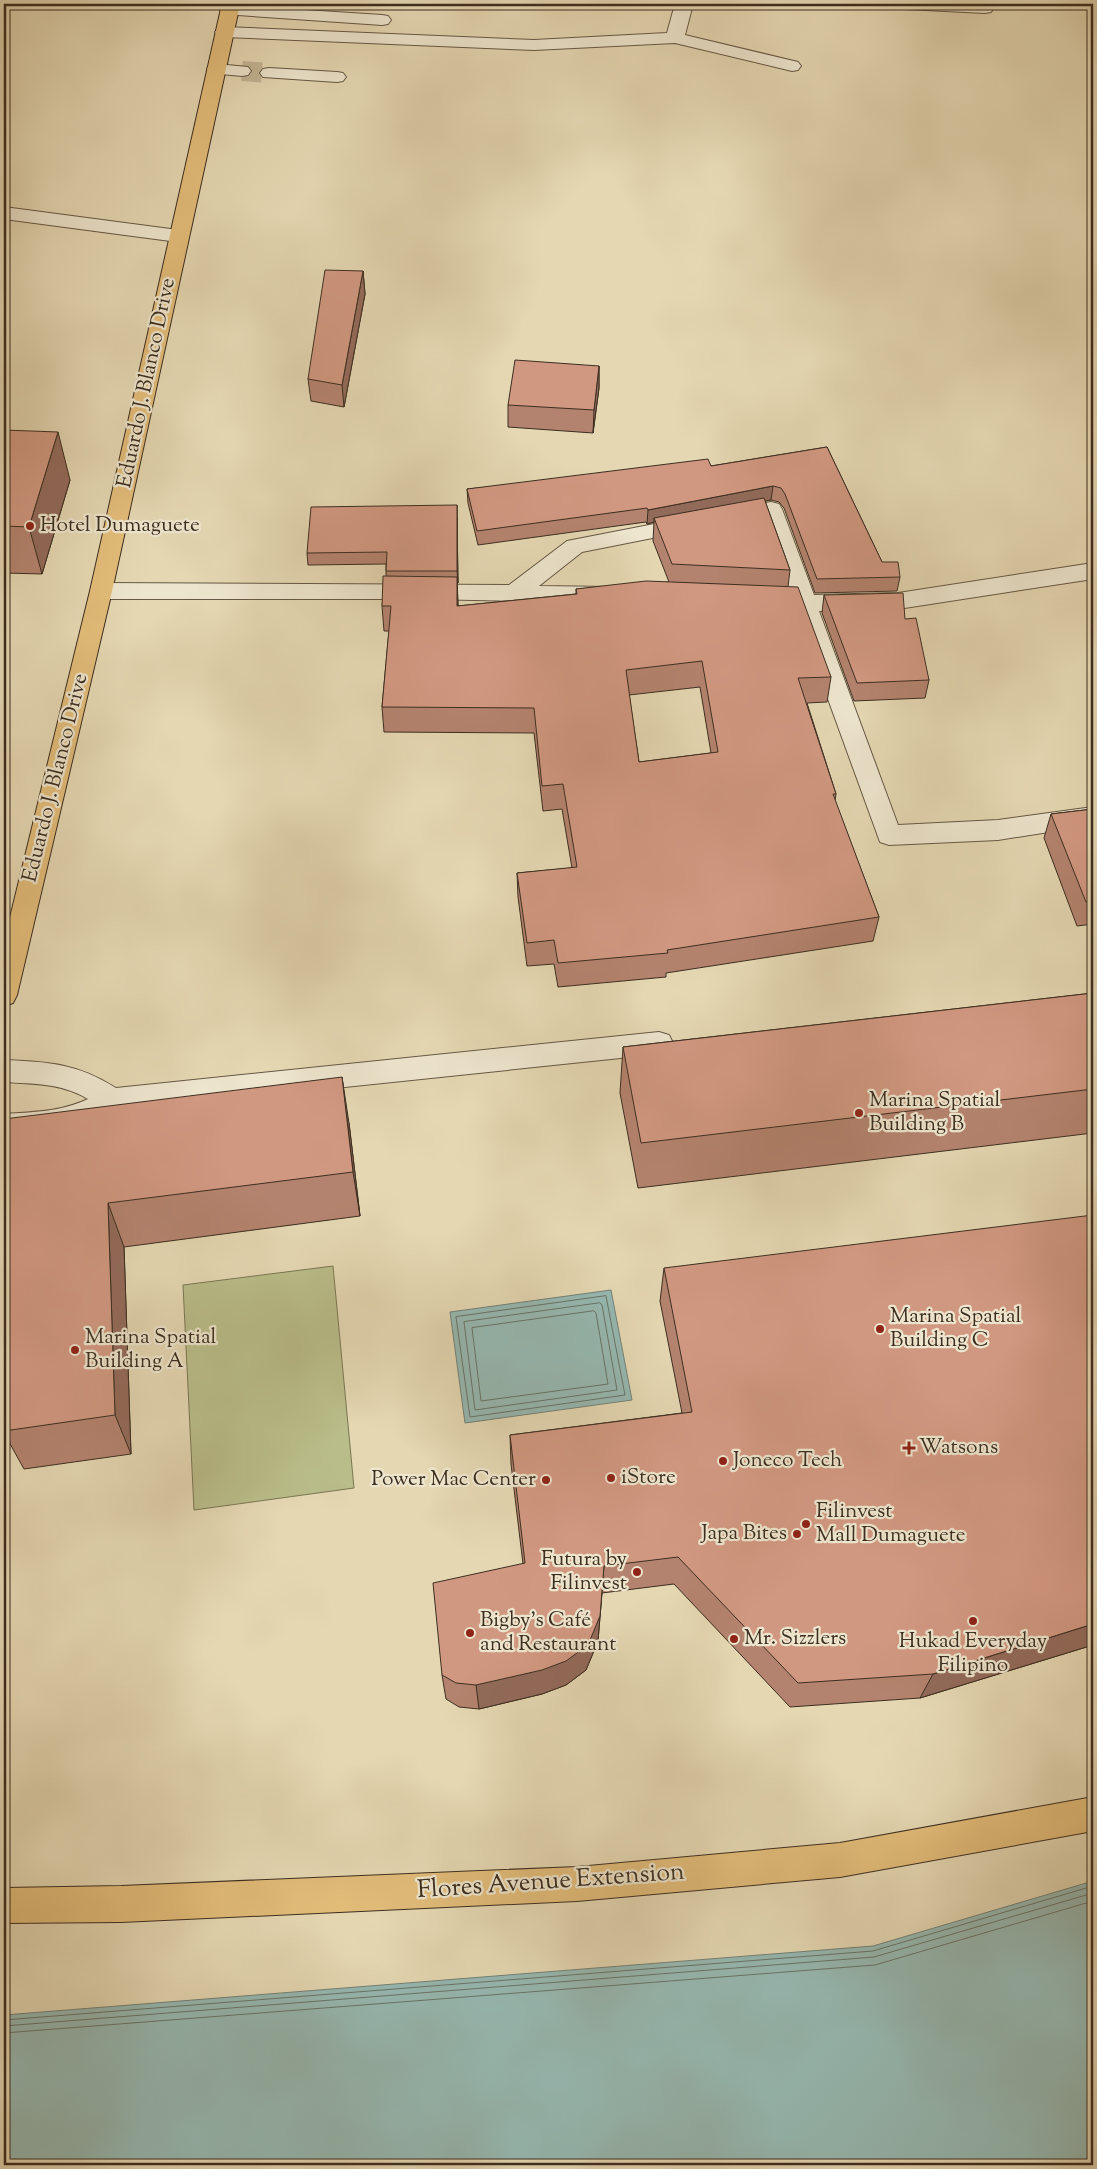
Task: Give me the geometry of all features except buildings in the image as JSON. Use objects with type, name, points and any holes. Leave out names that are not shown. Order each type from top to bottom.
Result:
[{"type":"main road","name":"Eduardo J. Blanco Drive","points":[[4,995],[101,592],[230,7]]},
{"type":"main road","name":"Flores Avenue Extension","points":[[4,1906],[131,1903],[596,1882],[840,1860],[1093,1814]]},
{"type":"street","points":[[675,38],[684,4]]},
{"type":"street","points":[[905,4],[985,12]]},
{"type":"street","points":[[230,7],[398,22]]},
{"type":"street","points":[[224,32],[534,45],[675,38],[792,66]]},
{"type":"street","points":[[216,69],[242,71]]},
{"type":"street","points":[[269,73],[337,77]]},
{"type":"street","points":[[4,213],[178,236]]},
{"type":"street","points":[[514,593],[575,546],[771,509],[889,835],[998,830],[1093,816]]},
{"type":"street","points":[[748,600],[805,603],[898,601],[1093,571]]},
{"type":"street","points":[[101,592],[425,590],[634,595]]},
{"type":"street","points":[[4,1126],[40,1124],[78,1117],[112,1100],[687,1040]]},
{"type":"street","points":[[4,1070],[50,1073],[85,1083],[112,1100]]},
{"type":"green space","points":[[333,1266],[354,1488],[194,1510],[183,1285]]},
{"type":"water","points":[[611,1290],[632,1400],[465,1423],[450,1312]]},
{"type":"water","points":[[1093,1881],[1093,2165],[4,2165],[4,2015],[873,1946]]},
{"type":"tunnel","points":[[242,71],[269,73]]},
{"type":"place","name":"Hotel Dumaguete","points":[[30,526]]},
{"type":"place","name":"Marina Spatial Building B","points":[[859,1113]]},
{"type":"place","name":"Marina Spatial Building C","points":[[880,1329]]},
{"type":"place","name":"Marina Spatial Building A","points":[[75,1350]]},
{"type":"place","name":"Watsons","points":[[909,1448]]},
{"type":"place","name":"Joneco Tech","points":[[723,1461]]},
{"type":"place","name":"iStore","points":[[611,1478]]},
{"type":"place","name":"Power Mac Center","points":[[546,1480]]},
{"type":"place","name":"Filinvest Mall Dumaguete","points":[[806,1524]]},
{"type":"place","name":"Japa Bites","points":[[797,1534]]},
{"type":"place","name":"Futura by Filinvest","points":[[637,1572]]},
{"type":"place","name":"Hukad Everyday Filipino","points":[[973,1621]]},
{"type":"place","name":"Bigby's Café and Restaurant","points":[[470,1633]]},
{"type":"place","name":"Mr. Sizzlers","points":[[734,1639]]}]
